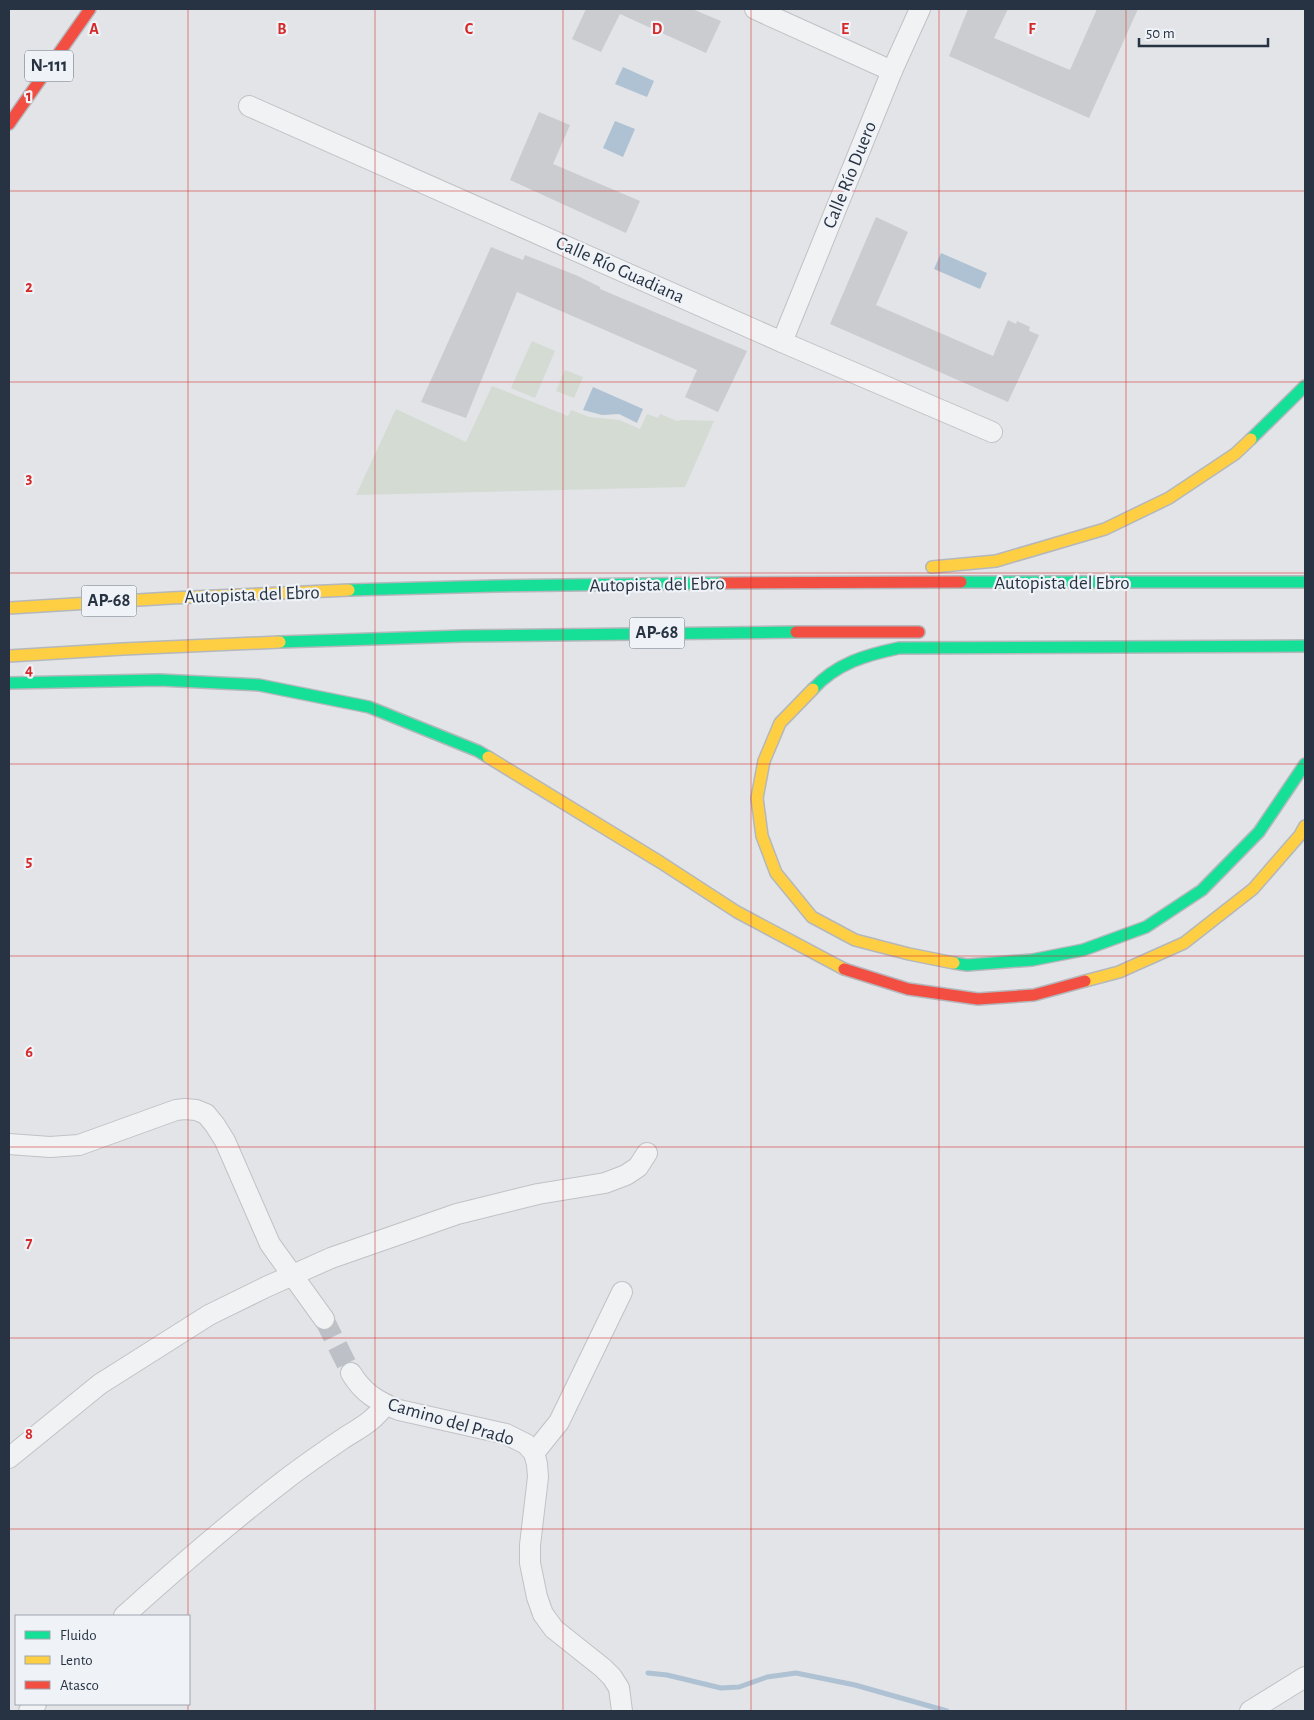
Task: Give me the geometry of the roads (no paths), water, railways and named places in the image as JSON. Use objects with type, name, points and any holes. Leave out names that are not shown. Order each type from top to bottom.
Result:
[{"type":"highway","name":"N-111","points":[[9,124],[90,9]]},
{"type":"highway","points":[[918,568],[996,561],[1105,529],[1169,498],[1235,454],[1305,386]]},
{"type":"highway","points":[[209,596],[319,580]]},
{"type":"highway","name":"Autopista del Ebro","points":[[9,608],[209,596],[413,589],[669,584],[1305,582]]},
{"type":"highway","name":"AP-68","points":[[9,656],[142,647],[307,641],[608,634],[934,632]]},
{"type":"highway","points":[[1305,646],[934,647],[899,648],[866,655],[841,666],[822,680],[780,723],[764,761],[757,798],[762,836],[776,873],[812,917],[855,940],[909,954],[967,965],[1032,960],[1083,950],[1146,927],[1202,890],[1259,832],[1305,764]]},
{"type":"highway","points":[[9,683],[158,680],[259,685],[369,707],[478,751],[660,862],[737,912],[838,967],[908,990],[978,999],[1034,995],[1119,972],[1184,943],[1253,889],[1300,835],[1305,826]]},
{"type":"street","points":[[755,9],[892,71]]},
{"type":"street","name":"Calle Río Duero","points":[[782,342],[892,71],[920,9]]},
{"type":"street","name":"Calle Río Guadiana","points":[[249,106],[782,342],[992,432]]},
{"type":"street","points":[[9,1144],[50,1147],[79,1145],[176,1110],[196,1110],[206,1114],[225,1141],[270,1244],[324,1319]]},
{"type":"street","points":[[9,1458],[100,1384],[209,1315],[292,1275],[373,1243],[457,1214],[538,1194],[605,1183],[626,1175],[638,1166],[647,1153]]},
{"type":"street","points":[[534,1453],[559,1422],[622,1292]]},
{"type":"street","name":"Camino del Prado","points":[[351,1373],[368,1395],[385,1405],[399,1410],[506,1434],[526,1444],[534,1453],[538,1464],[538,1477],[530,1545],[530,1563],[542,1614],[554,1629],[612,1677],[619,1688],[622,1711]]},
{"type":"street","points":[[125,1615],[248,1508],[313,1459],[363,1427],[377,1416],[385,1405]]},
{"type":"street","points":[[1250,1711],[1305,1677]]},
{"type":"water","points":[[623,67],[654,81],[647,97],[615,84]]},
{"type":"water","points":[[615,121],[635,129],[623,157],[603,148]]},
{"type":"water","points":[[941,253],[987,273],[980,289],[934,269]]},
{"type":"water","points":[[593,387],[643,409],[637,423],[619,414],[602,415],[583,410]]},
{"type":"waterway","points":[[648,1673],[667,1675],[721,1688],[739,1687],[767,1677],[796,1673],[855,1685],[947,1711]]},
{"type":"tunnel","points":[[324,1319],[351,1373]]}]
